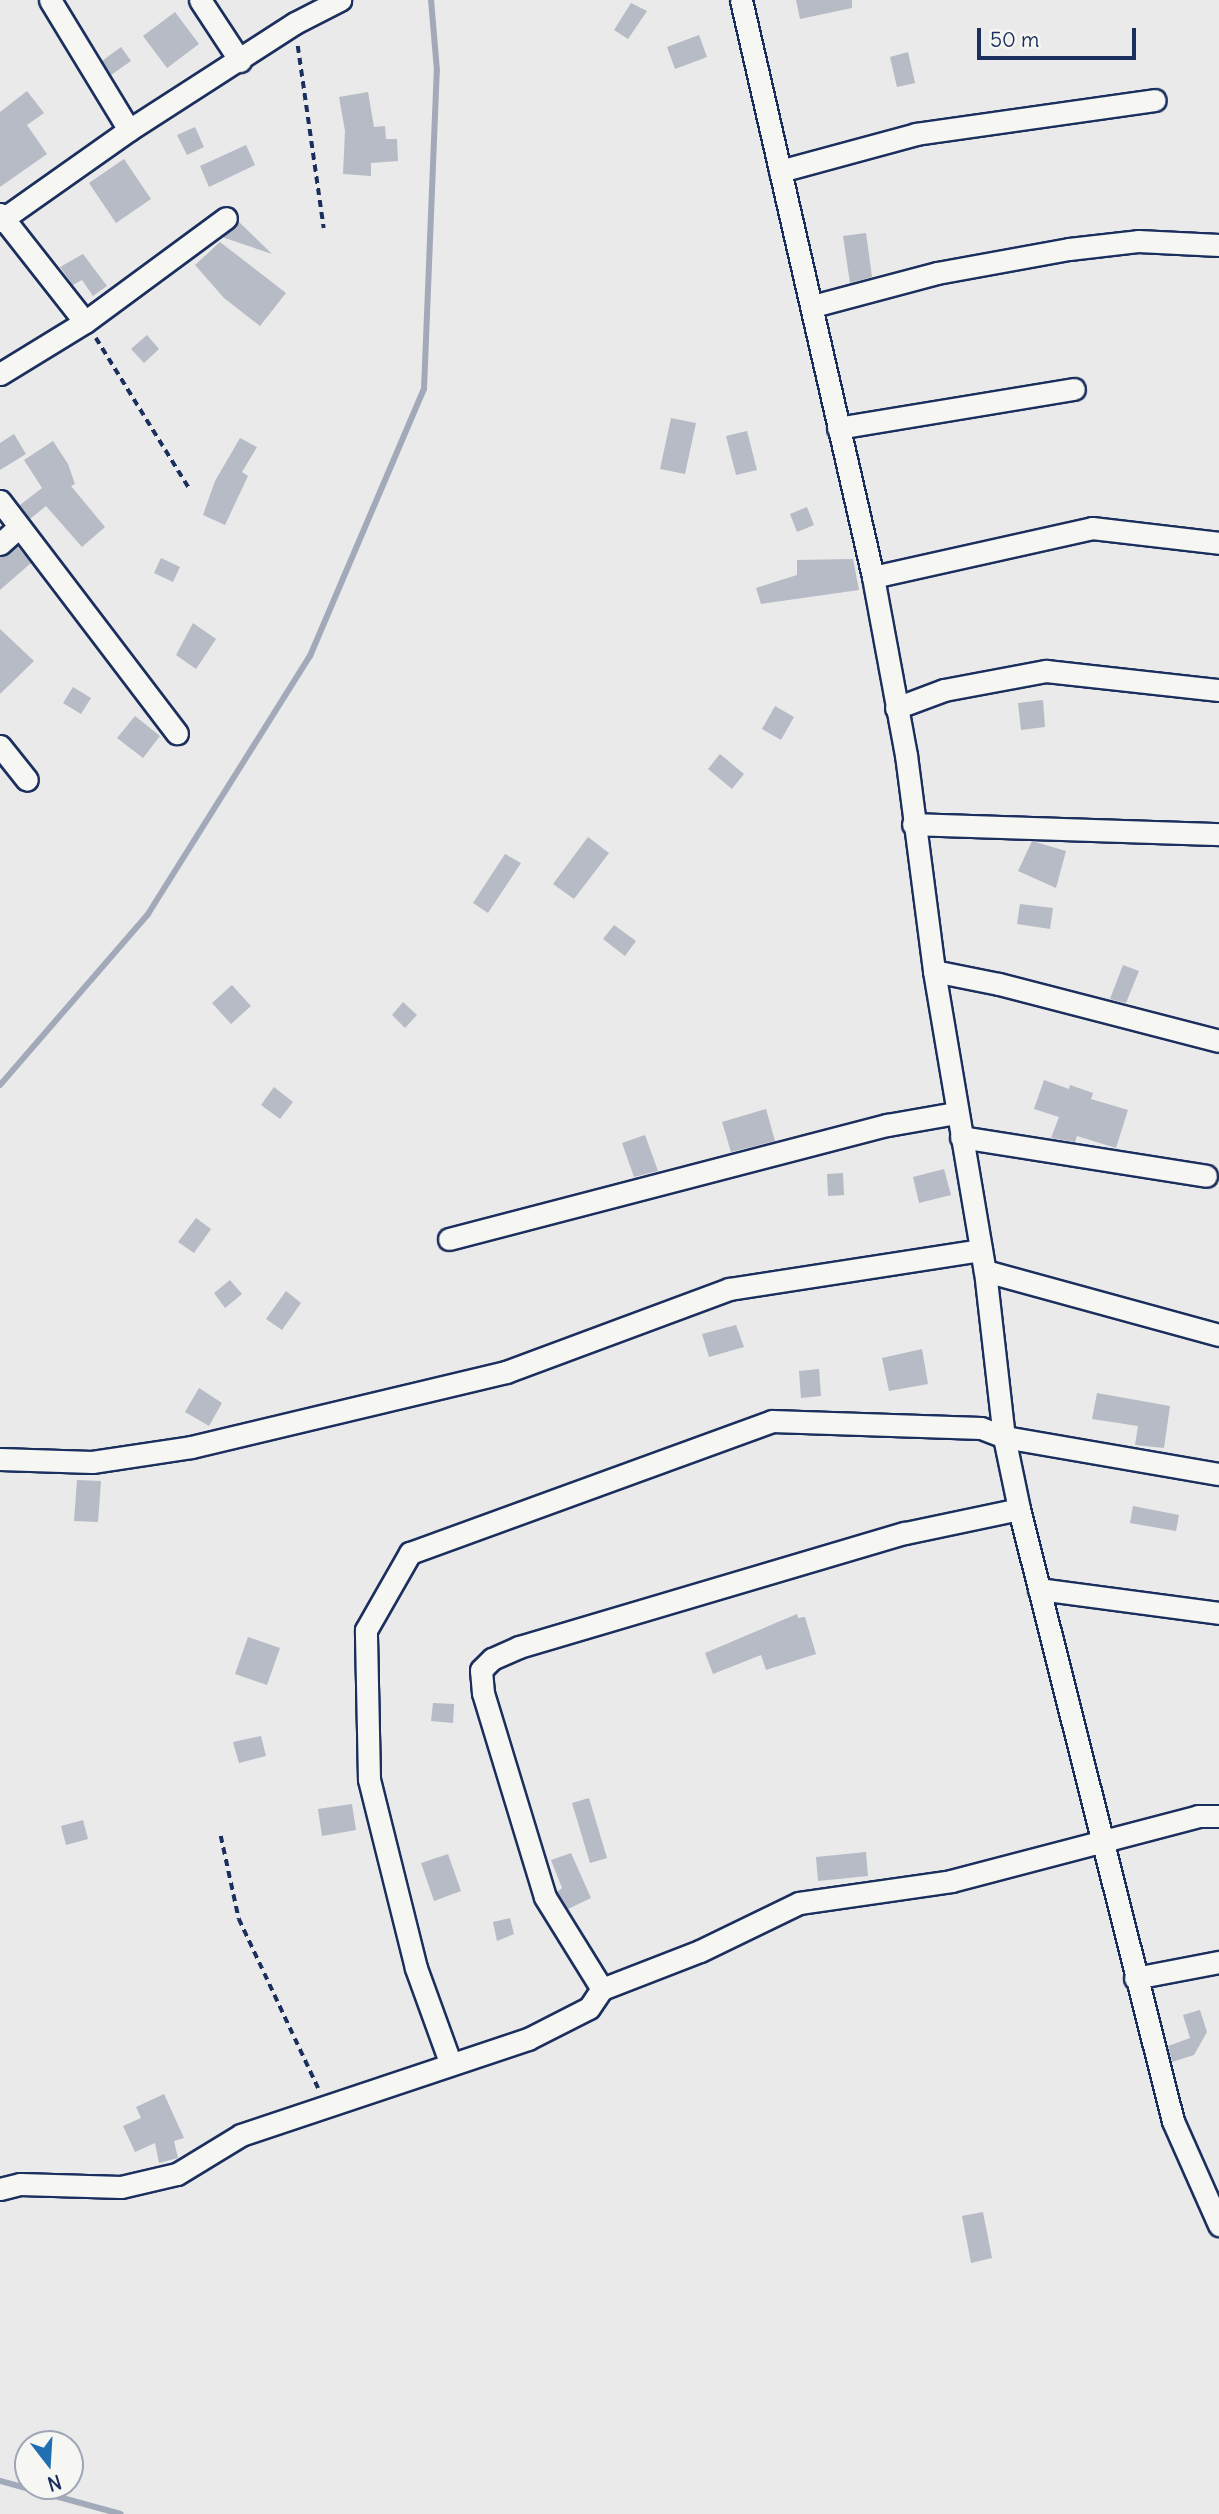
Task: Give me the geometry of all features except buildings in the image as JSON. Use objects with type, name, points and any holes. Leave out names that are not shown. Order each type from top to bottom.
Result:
[{"type":"street","points":[[50,0],[130,130]]},
{"type":"street","points":[[200,0],[240,61]]},
{"type":"street","points":[[85,322],[1,218],[295,23],[340,0]]},
{"type":"street","points":[[741,0],[873,577],[896,708],[956,1113],[985,1271],[1004,1437],[1019,1509],[1173,2121],[1219,2225]]},
{"type":"street","points":[[780,172],[916,134],[1155,100]]},
{"type":"street","points":[[0,374],[85,322],[226,218]]},
{"type":"street","points":[[813,306],[937,273],[1069,249],[1138,241],[1219,244]]},
{"type":"street","points":[[838,428],[1074,388]]},
{"type":"street","points":[[0,500],[177,733]]},
{"type":"street","points":[[0,544],[19,527]]},
{"type":"street","points":[[873,577],[1092,528],[1219,543]]},
{"type":"street","points":[[896,708],[944,690],[1046,671],[1219,690]]},
{"type":"street","points":[[0,746],[27,780]]},
{"type":"street","points":[[913,824],[1219,834]]},
{"type":"street","points":[[934,971],[999,984],[1219,1041]]},
{"type":"street","points":[[449,1238],[887,1125],[956,1113]]},
{"type":"street","points":[[961,1137],[1206,1176]]},
{"type":"street","points":[[0,1459],[92,1462],[191,1447],[506,1372],[729,1290],[981,1250]]},
{"type":"street","points":[[985,1271],[1219,1335]]},
{"type":"street","points":[[450,2062],[416,1968],[369,1779],[366,1630],[410,1552],[772,1421],[981,1428],[1004,1437],[1219,1474]]},
{"type":"street","points":[[602,1989],[545,1897],[483,1693],[481,1670],[492,1659],[519,1647],[905,1534],[1019,1509]]},
{"type":"street","points":[[1039,1589],[1219,1613]]},
{"type":"street","points":[[0,2189],[20,2184],[121,2186],[177,2174],[242,2135],[450,2062],[528,2039],[589,2008],[602,1989],[700,1951],[799,1903],[951,1881],[1198,1816],[1219,1816]]},
{"type":"street","points":[[1135,1978],[1219,1962]]},
{"type":"path","points":[[295,23],[324,228]]},
{"type":"path","points":[[85,322],[140,404],[189,488]]},
{"type":"path","points":[[221,1836],[239,1919],[326,2106]]},
{"type":"waterway","points":[[0,1085],[148,914],[310,656],[424,389],[437,71],[431,0]]},
{"type":"waterway","points":[[0,2481],[121,2514]]}]
